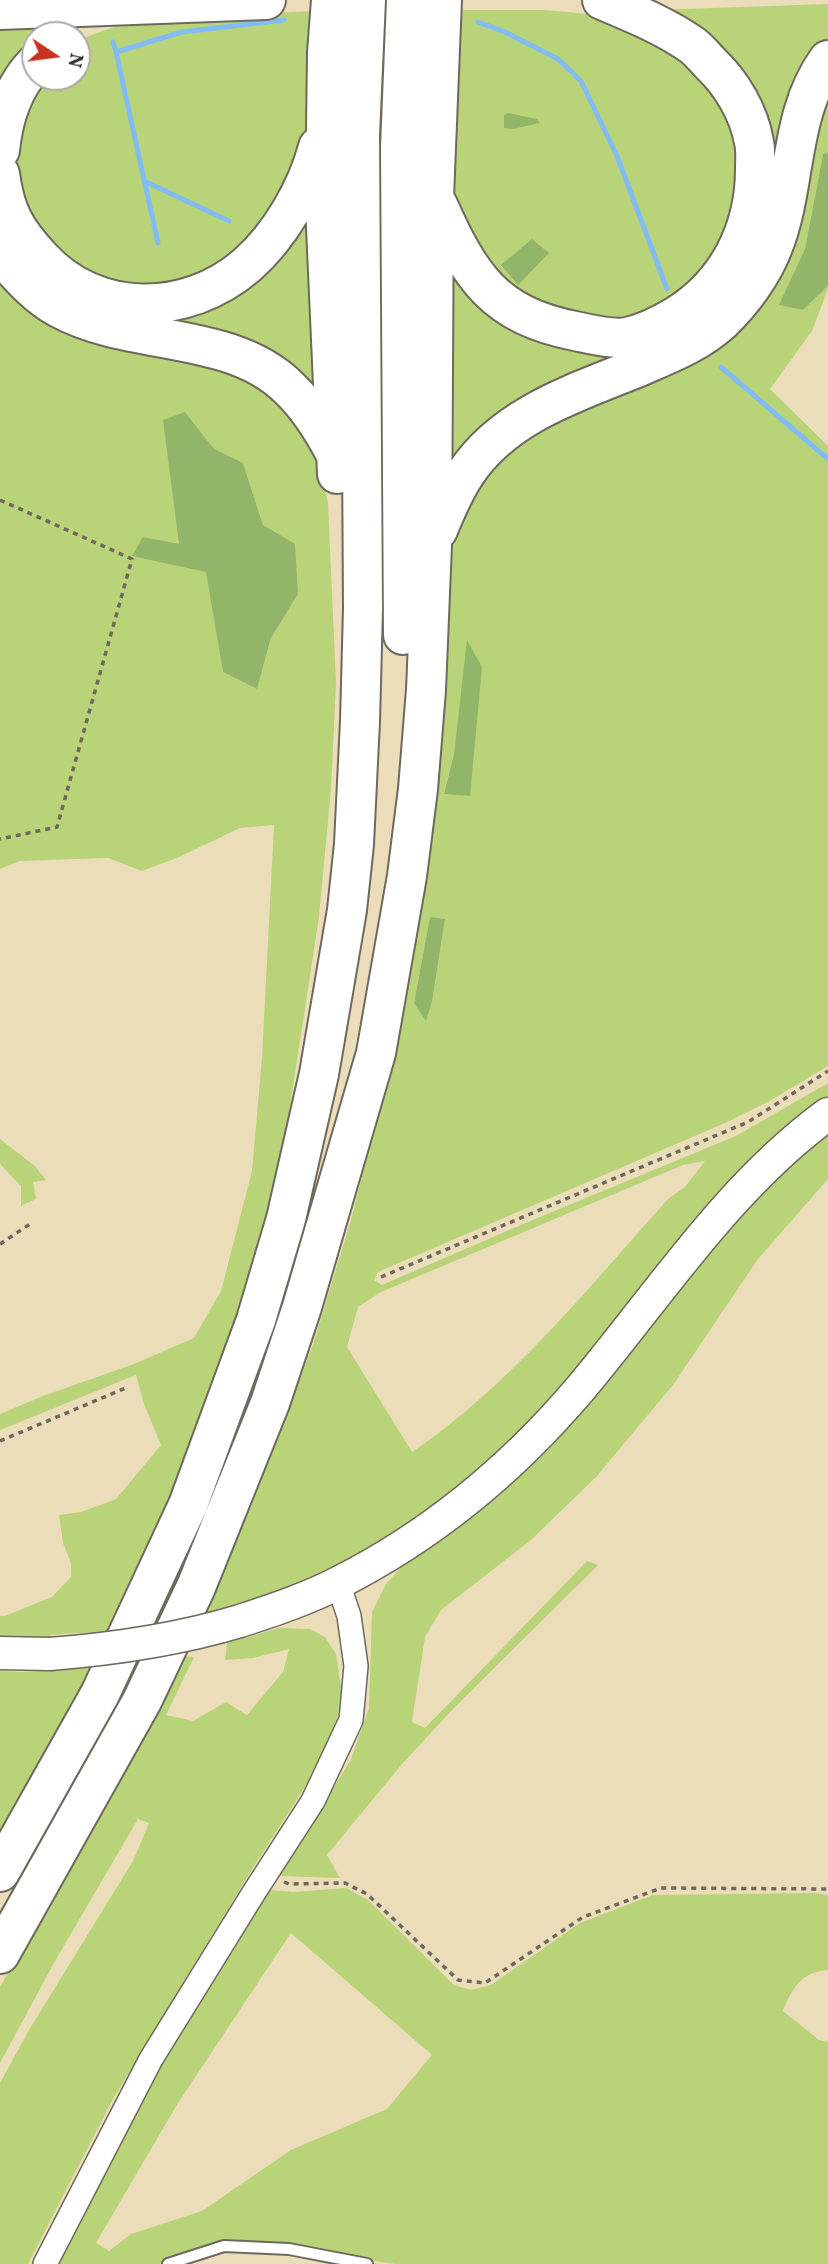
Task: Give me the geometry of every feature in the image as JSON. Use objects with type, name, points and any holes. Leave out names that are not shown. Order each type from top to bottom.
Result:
[{"type":"highway","points":[[0,10],[266,0]]},
{"type":"highway","points":[[0,1872],[100,1694],[182,1517],[256,1320],[286,1219],[319,1074],[345,923],[354,844],[363,608],[360,230],[345,53],[331,0]]},
{"type":"highway","points":[[0,174],[11,220],[51,269],[75,286],[110,300],[137,303],[167,303],[203,293],[248,264],[286,217],[315,156],[345,53],[366,0]]},
{"type":"highway","points":[[0,1954],[142,1701],[196,1587],[270,1403],[302,1307],[376,1053],[407,876],[418,789],[426,690],[432,545],[434,197],[421,50],[406,0]]},
{"type":"highway","points":[[337,1184],[377,978],[394,836],[403,667],[400,268],[421,50],[442,0]]},
{"type":"highway","points":[[434,197],[453,238],[474,273],[491,294],[517,313],[549,326],[589,334],[625,337],[658,327],[692,306],[721,278],[735,256],[745,231],[755,184],[755,142],[742,104],[720,73],[694,46],[650,21],[602,0]]},
{"type":"highway","points":[[91,21],[131,6]]},
{"type":"highway","points":[[432,545],[451,498],[467,471],[492,443],[513,426],[545,406],[677,351],[699,339],[723,320],[743,296],[760,274],[773,247],[801,122],[810,93],[828,60]]},
{"type":"highway","points":[[0,150],[12,98],[21,85]]},
{"type":"highway","points":[[326,118],[325,205],[354,844]]},
{"type":"highway","points":[[0,254],[22,279],[59,308],[121,331],[232,354],[264,368],[289,387],[321,426],[337,455]]},
{"type":"street","points":[[0,1653],[50,1654],[101,1650],[187,1636],[240,1621],[338,1583],[444,1520],[490,1482],[537,1437],[729,1205],[776,1158],[828,1114]]},
{"type":"street","points":[[45,2264],[152,2059],[313,1801],[351,1720],[356,1666],[349,1616],[338,1583]]},
{"type":"lane","points":[[168,2264],[224,2246],[289,2249],[367,2264]]},
{"type":"path","points":[[0,500],[132,559],[57,827],[0,839]]},
{"type":"path","points":[[381,1277],[748,1122],[828,1071]]},
{"type":"path","points":[[0,1244],[33,1222]]},
{"type":"path","points":[[0,1441],[128,1387]]},
{"type":"path","points":[[265,1875],[289,1884],[345,1883],[367,1894],[458,1980],[485,1983],[583,1917],[661,1888],[828,1889]]},
{"type":"green space","points":[[828,4],[828,42],[815,63],[796,106],[781,165],[772,226],[748,277],[714,314],[665,347],[586,374],[531,400],[481,436],[451,475],[452,263],[482,301],[514,323],[562,342],[613,343],[658,336],[694,317],[732,284],[754,249],[766,210],[767,152],[754,100],[716,49],[656,10]]},
{"type":"green space","points":[[452,10],[544,10],[599,15],[629,26],[709,79],[742,132],[748,172],[714,270],[648,317],[602,324],[569,319],[485,270],[453,198]]},
{"type":"green space","points":[[316,11],[314,81],[306,142],[285,194],[233,258],[196,282],[120,291],[57,259],[22,210],[9,132],[29,91],[91,91],[91,35],[143,21]]},
{"type":"green space","points":[[21,23],[21,61],[0,98],[0,24]]},
{"type":"green space","points":[[828,82],[828,152],[823,154],[805,249],[780,305],[803,310],[828,286],[828,289],[812,331],[770,389],[828,446],[828,1066],[768,1102],[725,1123],[378,1272],[374,1280],[382,1285],[736,1136],[828,1083],[828,1099],[806,1114],[544,1409],[486,1466],[433,1509],[333,1569],[276,1596],[201,1616],[251,1507],[313,1345],[351,1220],[372,1137],[404,996],[447,570],[455,532],[468,494],[521,436],[660,373]],"holes":[[[468,641],[469,796],[444,793],[454,754]],[[430,918],[445,919],[432,1002],[426,1020],[414,1003]],[[705,1161],[685,1187],[668,1199],[515,1366],[448,1426],[412,1452],[347,1347],[358,1307],[381,1292],[683,1165]]]},
{"type":"green space","points":[[508,113],[537,119],[540,123],[513,129],[504,128],[504,115]]},
{"type":"green space","points":[[828,152],[828,286],[803,310],[779,305],[805,249],[823,154]]},
{"type":"green space","points":[[314,193],[320,407],[103,318],[152,315]]},
{"type":"green space","points":[[532,239],[549,253],[518,285],[501,265]]},
{"type":"green space","points":[[0,274],[237,370],[301,421],[319,464],[328,503],[336,683],[331,789],[319,917],[285,1139],[262,1237],[209,1402],[145,1556],[108,1631],[50,1635],[46,1642],[0,1641],[0,1616],[52,1597],[71,1577],[71,1563],[63,1543],[59,1515],[81,1512],[116,1499],[161,1445],[144,1404],[136,1375],[0,1430],[0,1414],[134,1364],[194,1338],[221,1291],[252,1171],[262,1058],[274,825],[240,828],[177,858],[142,871],[108,858],[20,861],[0,869]],"holes":[[[185,412],[214,450],[243,463],[263,525],[298,593],[271,638],[257,689],[223,672],[207,572],[143,537],[179,545]]]},
{"type":"green space","points":[[185,412],[214,449],[243,463],[263,525],[295,544],[298,594],[271,638],[257,689],[223,672],[206,572],[132,556],[143,537],[179,544],[163,420]]},
{"type":"green space","points":[[467,640],[482,667],[470,796],[444,794],[454,754]]},
{"type":"green space","points":[[430,917],[445,919],[432,1002],[426,1021],[414,1003]]},
{"type":"green space","points":[[828,1134],[828,1179],[758,1259],[673,1385],[597,1476],[531,1540],[441,1610],[425,1637],[412,1722],[425,1728],[587,1561],[598,1565],[453,1709],[402,1764],[327,1855],[340,1878],[280,1876],[351,1759],[369,1708],[372,1612],[386,1584],[674,1293],[784,1169]]},
{"type":"green space","points":[[0,1139],[35,1166],[46,1180],[33,1182],[36,1199],[21,1206],[21,1186],[0,1164]]},
{"type":"green space","points":[[279,1628],[310,1629],[325,1637],[336,1654],[341,1687],[337,1722],[319,1765],[254,1866],[113,2099],[28,2264],[0,2264],[0,2083],[29,2030],[133,1861],[149,1823],[138,1819],[55,1961],[0,2063],[0,1987],[103,1807],[182,1656],[194,1657],[166,1715],[193,1721],[226,1702],[247,1715],[283,1672],[289,1649],[253,1658],[225,1660],[227,1643]]},
{"type":"green space","points":[[93,1668],[0,1838],[0,1671]]},
{"type":"green space","points":[[346,1888],[368,1900],[454,1985],[471,1990],[491,1985],[580,1923],[653,1895],[828,1895],[828,1970],[804,1978],[790,1995],[783,2011],[819,2040],[828,2042],[828,2264],[395,2264],[255,2243],[186,2254],[162,2264],[57,2264],[182,2026],[269,1890],[293,1892]],"holes":[[[291,1933],[432,2055],[387,2109],[291,2150],[202,2211],[131,2234],[109,2251],[96,2243],[178,2103]]]},
{"type":"waterway","points":[[113,42],[116,52],[182,32],[284,20]]},
{"type":"waterway","points":[[478,22],[505,32],[558,59],[581,81],[617,156],[667,289]]},
{"type":"waterway","points":[[116,52],[158,243]]},
{"type":"waterway","points":[[144,181],[229,221]]},
{"type":"waterway","points":[[721,367],[828,459]]}]
